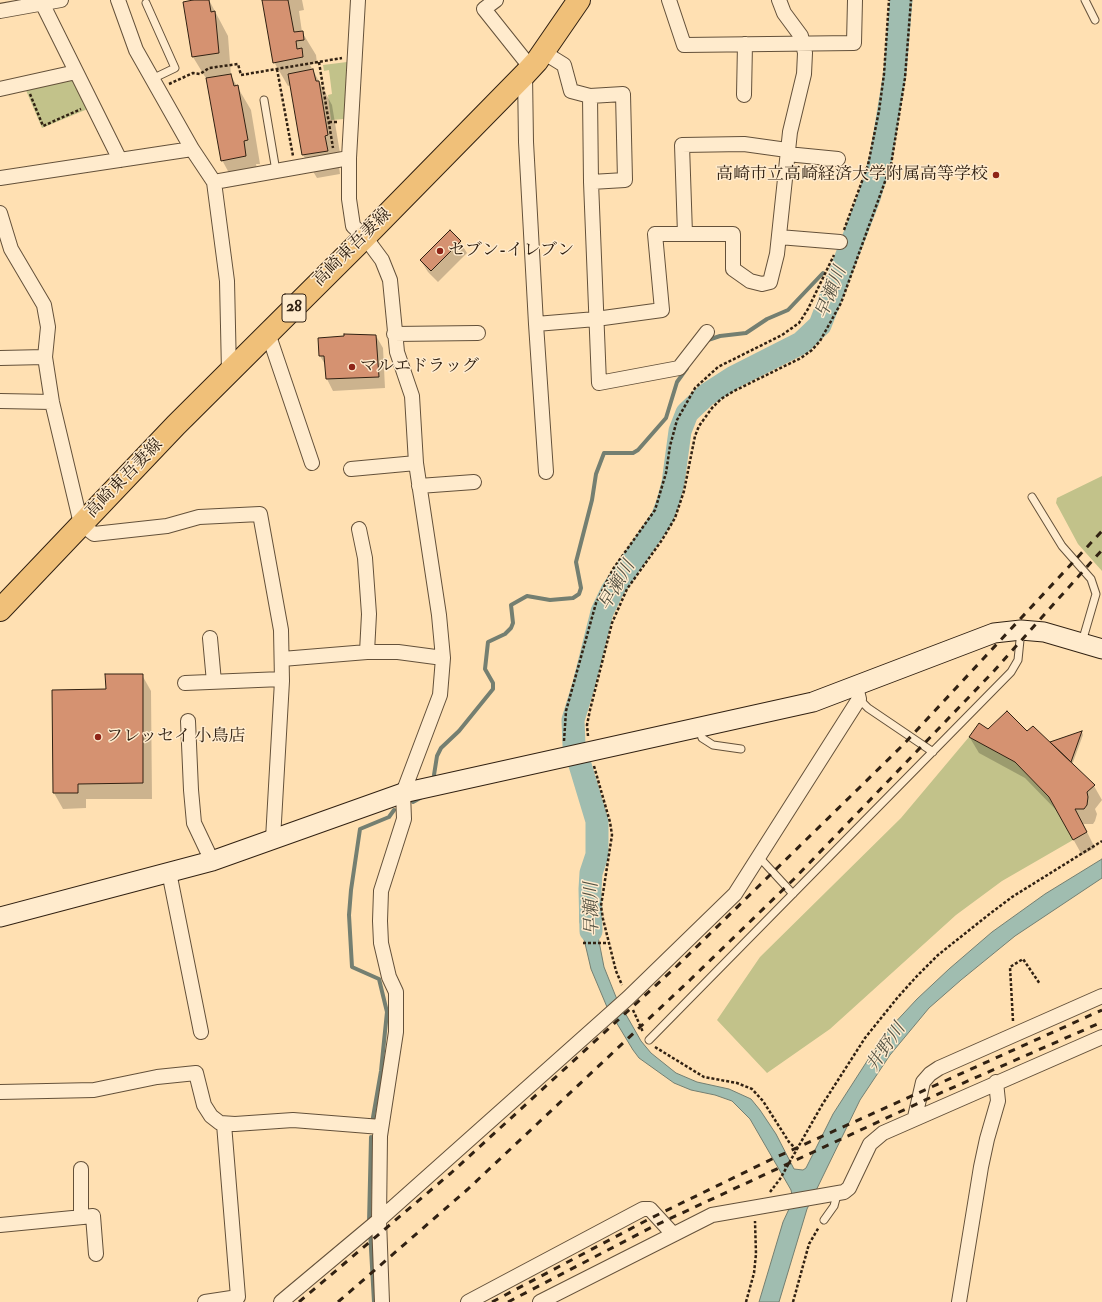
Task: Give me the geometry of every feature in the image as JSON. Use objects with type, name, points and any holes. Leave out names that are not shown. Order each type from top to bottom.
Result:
[{"type":"main road","name":"高崎東吾妻線","points":[[0,610],[81,524],[229,372],[365,237],[533,65],[580,1]]},
{"type":"street","points":[[0,11],[59,0]]},
{"type":"street","points":[[118,0],[136,50],[192,149],[214,182],[227,281],[229,372]]},
{"type":"street","points":[[358,0],[349,158],[349,199],[353,226],[365,237],[382,260],[390,280],[394,334],[397,352],[412,396],[416,463],[439,615],[443,658],[440,695],[403,792],[404,819],[381,891],[381,943],[389,977],[396,992],[396,1032],[381,1127],[378,1220],[382,1302]]},
{"type":"street","points":[[496,0],[484,9],[533,65],[526,142],[546,472]]},
{"type":"street","points":[[669,0],[684,45],[854,43],[854,0]]},
{"type":"street","points":[[536,324],[596,319],[662,310],[655,234],[733,234],[732,269],[750,281],[762,284],[770,282],[773,275],[779,237],[790,132],[804,74],[803,44],[801,36],[784,13],[779,0]]},
{"type":"street","points":[[42,4],[120,160]]},
{"type":"street","points":[[744,95],[745,44]]},
{"type":"street","points":[[533,65],[564,65],[571,91],[590,96],[622,94],[625,180],[591,182]]},
{"type":"street","points":[[0,89],[76,72]]},
{"type":"street","points":[[590,96],[591,182],[598,383],[679,368],[707,332]]},
{"type":"street","points":[[685,234],[682,145],[744,144],[838,159]]},
{"type":"street","points":[[0,178],[192,149]]},
{"type":"street","points":[[214,182],[349,158]]},
{"type":"street","points":[[0,213],[11,249],[44,305],[48,327],[44,357],[52,402],[81,524],[94,534],[167,526],[199,517],[260,514],[281,630],[282,679],[273,839]]},
{"type":"street","points":[[779,237],[840,242]]},
{"type":"street","points":[[268,333],[312,463]]},
{"type":"street","points":[[394,334],[478,333]]},
{"type":"street","points":[[0,358],[44,357]]},
{"type":"street","points":[[0,401],[52,402]]},
{"type":"street","points":[[351,469],[416,463]]},
{"type":"street","points":[[419,486],[474,482]]},
{"type":"street","points":[[359,530],[365,558],[369,614],[367,652]]},
{"type":"street","points":[[0,917],[212,861],[403,792],[858,693],[982,636],[1006,631],[1021,630],[1044,632],[1102,648]]},
{"type":"street","points":[[210,638],[214,682]]},
{"type":"street","points":[[282,659],[367,652],[398,652],[443,658]]},
{"type":"street","points":[[185,683],[282,679]]},
{"type":"street","points":[[281,1302],[378,1220],[627,999],[735,894],[858,693]]},
{"type":"street","points":[[188,721],[194,823],[212,861]]},
{"type":"street","points":[[169,872],[201,1032]]},
{"type":"street","points":[[915,1117],[923,1082],[930,1074],[939,1068],[1102,996]]},
{"type":"street","points":[[540,1302],[672,1234],[718,1213],[770,1200],[833,1195],[849,1188],[875,1138],[915,1117],[1102,1037]]},
{"type":"street","points":[[0,1092],[94,1090],[157,1077],[196,1073],[204,1105],[211,1116],[220,1124],[293,1120],[381,1127]]},
{"type":"street","points":[[959,1302],[981,1167],[998,1100],[996,1082]]},
{"type":"street","points":[[205,1302],[238,1297],[224,1124]]},
{"type":"street","points":[[81,1169],[81,1217]]},
{"type":"street","points":[[472,1301],[643,1209],[650,1209],[672,1234]]},
{"type":"street","points":[[0,1225],[93,1216],[96,1254]]},
{"type":"lane","points":[[1085,0],[1095,20]]},
{"type":"lane","points":[[146,3],[175,68],[155,84]]},
{"type":"lane","points":[[264,100],[276,171]]},
{"type":"lane","points":[[1032,497],[1062,546],[1091,579],[1096,594],[1082,642]]},
{"type":"lane","points":[[649,1040],[1011,672],[1018,660],[1021,630]]},
{"type":"lane","points":[[858,693],[868,708],[933,752]]},
{"type":"lane","points":[[699,728],[702,738],[713,745],[741,749]]},
{"type":"lane","points":[[759,857],[793,894]]},
{"type":"lane","points":[[824,1220],[834,1206],[833,1195]]},
{"type":"path","points":[[798,1150],[789,1142],[763,1101],[752,1089],[737,1083],[704,1077],[696,1074],[656,1047],[641,1028],[627,999],[606,943],[601,906],[612,835],[610,822],[581,753],[563,735],[566,711],[596,603],[614,569],[655,510],[666,474],[670,446],[677,420],[695,388],[718,367],[782,335],[799,322],[808,309],[826,275],[840,242],[868,165],[879,111],[884,74],[890,0]]},
{"type":"path","points":[[581,753],[590,710],[612,623],[627,589],[662,540],[675,518],[684,491],[695,436],[699,426],[708,412],[721,399],[801,358],[812,350],[820,340],[841,303],[891,165],[906,78],[911,0]]},
{"type":"path","points":[[155,84],[192,73],[200,74],[209,68],[238,64],[241,75],[355,56]]},
{"type":"path","points":[[319,62],[334,152]]},
{"type":"path","points":[[277,69],[294,159]]},
{"type":"path","points":[[25,83],[43,126],[92,104]]},
{"type":"path","points":[[770,1200],[780,1179],[798,1150],[822,1105],[865,1038],[917,976],[938,955],[1012,897],[1102,841]]},
{"type":"path","points":[[585,943],[606,943]]},
{"type":"path","points":[[1014,1035],[1010,967],[1022,959],[1040,984]]},
{"type":"path","points":[[746,1302],[754,1273],[756,1254],[756,1219]]},
{"type":"path","points":[[793,1302],[809,1244],[813,1234],[824,1220]]},
{"type":"green space","points":[[347,62],[344,119],[331,120],[328,95],[332,94],[329,70],[324,71],[323,65]]},
{"type":"green space","points":[[76,78],[90,108],[42,128],[25,88]]},
{"type":"green space","points":[[1102,476],[1102,571],[1078,544],[1056,503],[1057,498]]},
{"type":"green space","points":[[969,737],[1015,762],[1049,797],[1073,840],[1002,881],[956,915],[830,1029],[767,1073],[717,1020],[760,957],[901,818]]},
{"type":"water","name":"井野川","points":[[1102,859],[1102,878],[1015,936],[961,980],[929,1008],[890,1055],[860,1100],[807,1209],[779,1302],[759,1302],[783,1222],[789,1209],[792,1195],[791,1190],[750,1119],[732,1101],[715,1095],[691,1090],[674,1083],[639,1058],[633,1050],[607,1007],[591,969],[580,922],[580,899],[595,901],[595,921],[604,967],[616,997],[641,1041],[651,1053],[676,1073],[697,1082],[729,1089],[751,1099],[776,1134],[794,1169],[803,1170],[806,1168],[833,1114],[871,1055],[890,1028],[917,999],[992,932],[1045,894]]},
{"type":"building","points":[[193,0],[209,0],[211,12],[215,11],[219,53],[192,57],[183,2]]},
{"type":"building","points":[[262,0],[288,0],[294,32],[303,31],[304,40],[296,41],[297,49],[302,48],[303,57],[273,63]]},
{"type":"building","points":[[313,69],[316,81],[319,81],[328,135],[325,136],[328,151],[302,155],[288,74]]},
{"type":"building","points":[[231,74],[234,86],[238,85],[248,140],[244,141],[246,156],[221,161],[206,78]]},
{"type":"building","name":"セブン-イレブン","points":[[450,230],[461,241],[431,271],[420,260]]},
{"type":"building","name":"マルエドラッグ","points":[[344,334],[376,335],[379,377],[326,379],[324,356],[319,356],[318,338],[344,336]]},
{"type":"building","name":"フレッセイ 小鳥店","points":[[105,674],[143,674],[143,783],[78,784],[78,793],[53,793],[52,690],[106,689]]},
{"type":"building","points":[[1007,711],[1027,731],[1033,726],[1095,785],[1087,792],[1087,805],[1084,809],[1075,809],[1087,832],[1073,840],[1049,797],[1015,762],[969,737],[979,723],[988,729]]},
{"type":"building","points":[[1082,731],[1071,762],[1050,742]]},
{"type":"waterway","name":"早瀬川","points":[[591,931],[590,889],[591,873],[597,855],[597,821],[574,745],[573,720],[584,684],[602,612],[612,591],[662,518],[673,483],[680,431],[687,413],[706,395],[734,377],[801,343],[820,325],[869,198],[881,157],[895,72],[901,0]]},
{"type":"waterway","name":"早瀬川","points":[[834,267],[842,269]]},
{"type":"waterway","points":[[708,340],[720,336],[746,333],[767,319],[788,310],[823,273]]},
{"type":"waterway","points":[[434,775],[437,756],[441,748],[459,731],[493,689],[493,683],[485,669],[488,642],[505,634],[511,628],[513,623],[511,605],[527,596],[550,600],[573,598],[579,594],[581,588],[576,562],[592,500],[596,474],[604,453],[633,453],[638,450],[666,418],[677,382],[687,368]]},
{"type":"waterway","points":[[413,802],[422,797]]},
{"type":"waterway","points":[[372,1123],[381,1071],[387,1012],[379,979],[352,967],[349,915],[360,829],[389,817],[394,810]]},
{"type":"waterway","points":[[369,1223],[371,1137]]},
{"type":"waterway","points":[[370,1231],[374,1302]]},
{"type":"railway","points":[[299,1302],[451,1173],[677,966],[903,745],[1102,531]]},
{"type":"railway","points":[[338,1302],[468,1189],[690,980],[794,879],[993,672],[1102,550]]},
{"type":"railway","points":[[492,1302],[651,1218],[772,1159],[1102,1010]]},
{"type":"railway","points":[[508,1302],[654,1226],[936,1095],[1102,1022]]},
{"type":"place","name":"高崎市立高崎経済大学附属高等学校","points":[[996,175]]},
{"type":"place","name":"セブン-イレブン","points":[[440,251]]},
{"type":"place","name":"マルエドラッグ","points":[[352,367]]},
{"type":"place","name":"フレッセイ 小鳥店","points":[[98,737]]}]
